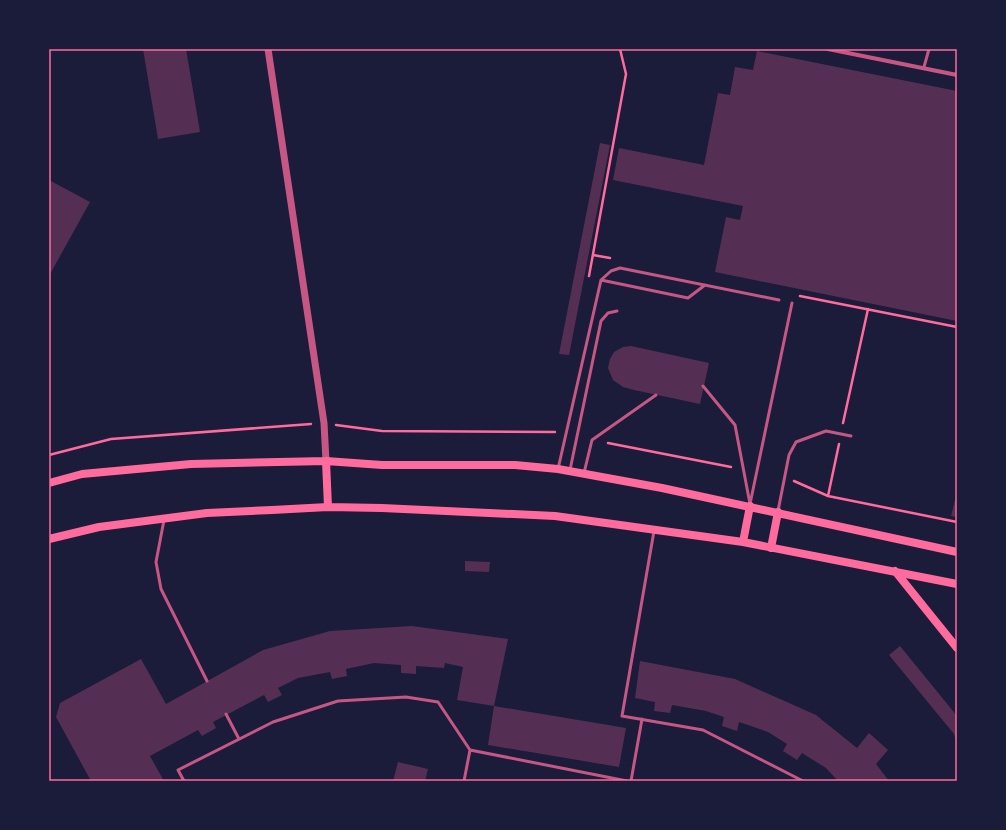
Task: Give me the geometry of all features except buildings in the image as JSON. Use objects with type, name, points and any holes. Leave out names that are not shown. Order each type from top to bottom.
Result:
[{"type":"main road","points":[[326,461],[328,507]]},
{"type":"main road","points":[[49,483],[82,474],[190,464],[326,461],[382,465],[514,465],[584,473],[750,506],[957,552]]},
{"type":"main road","points":[[743,542],[750,506]]},
{"type":"main road","points":[[49,539],[99,527],[207,513],[328,507],[555,516],[743,542],[957,584]]},
{"type":"main road","points":[[771,548],[778,512]]},
{"type":"main road","points":[[895,571],[957,648]]},
{"type":"street","points":[[268,49],[324,423],[326,461]]},
{"type":"street","points":[[828,49],[957,75]]},
{"type":"lane","points":[[924,68],[929,49]]},
{"type":"lane","points":[[558,469],[601,280],[611,271],[620,268],[779,300]]},
{"type":"lane","points":[[601,280],[688,298],[704,285]]},
{"type":"lane","points":[[750,506],[792,303]]},
{"type":"lane","points":[[570,471],[601,321],[608,313],[618,311]]},
{"type":"lane","points":[[703,386],[735,425],[750,506]]},
{"type":"lane","points":[[584,473],[592,440],[656,395]]},
{"type":"lane","points":[[778,512],[789,455],[796,442],[826,431],[851,436]]},
{"type":"lane","points":[[164,519],[156,562],[162,589],[207,681]]},
{"type":"lane","points":[[654,529],[622,716],[704,730],[803,781]]},
{"type":"lane","points":[[184,781],[178,770],[273,722],[338,701],[406,697],[438,702],[470,750],[464,781]]},
{"type":"lane","points":[[226,714],[239,739]]},
{"type":"lane","points":[[632,781],[642,719]]},
{"type":"lane","points":[[470,750],[627,781]]},
{"type":"path","points":[[588,278],[626,74],[620,49]]},
{"type":"path","points":[[794,295],[957,326]]},
{"type":"path","points":[[828,496],[868,309]]},
{"type":"path","points":[[49,455],[111,439],[324,423],[382,431],[557,432],[566,434]]},
{"type":"path","points":[[557,432],[558,425]]},
{"type":"path","points":[[592,440],[744,470]]},
{"type":"path","points":[[784,479],[797,481],[828,496],[957,522]]}]
